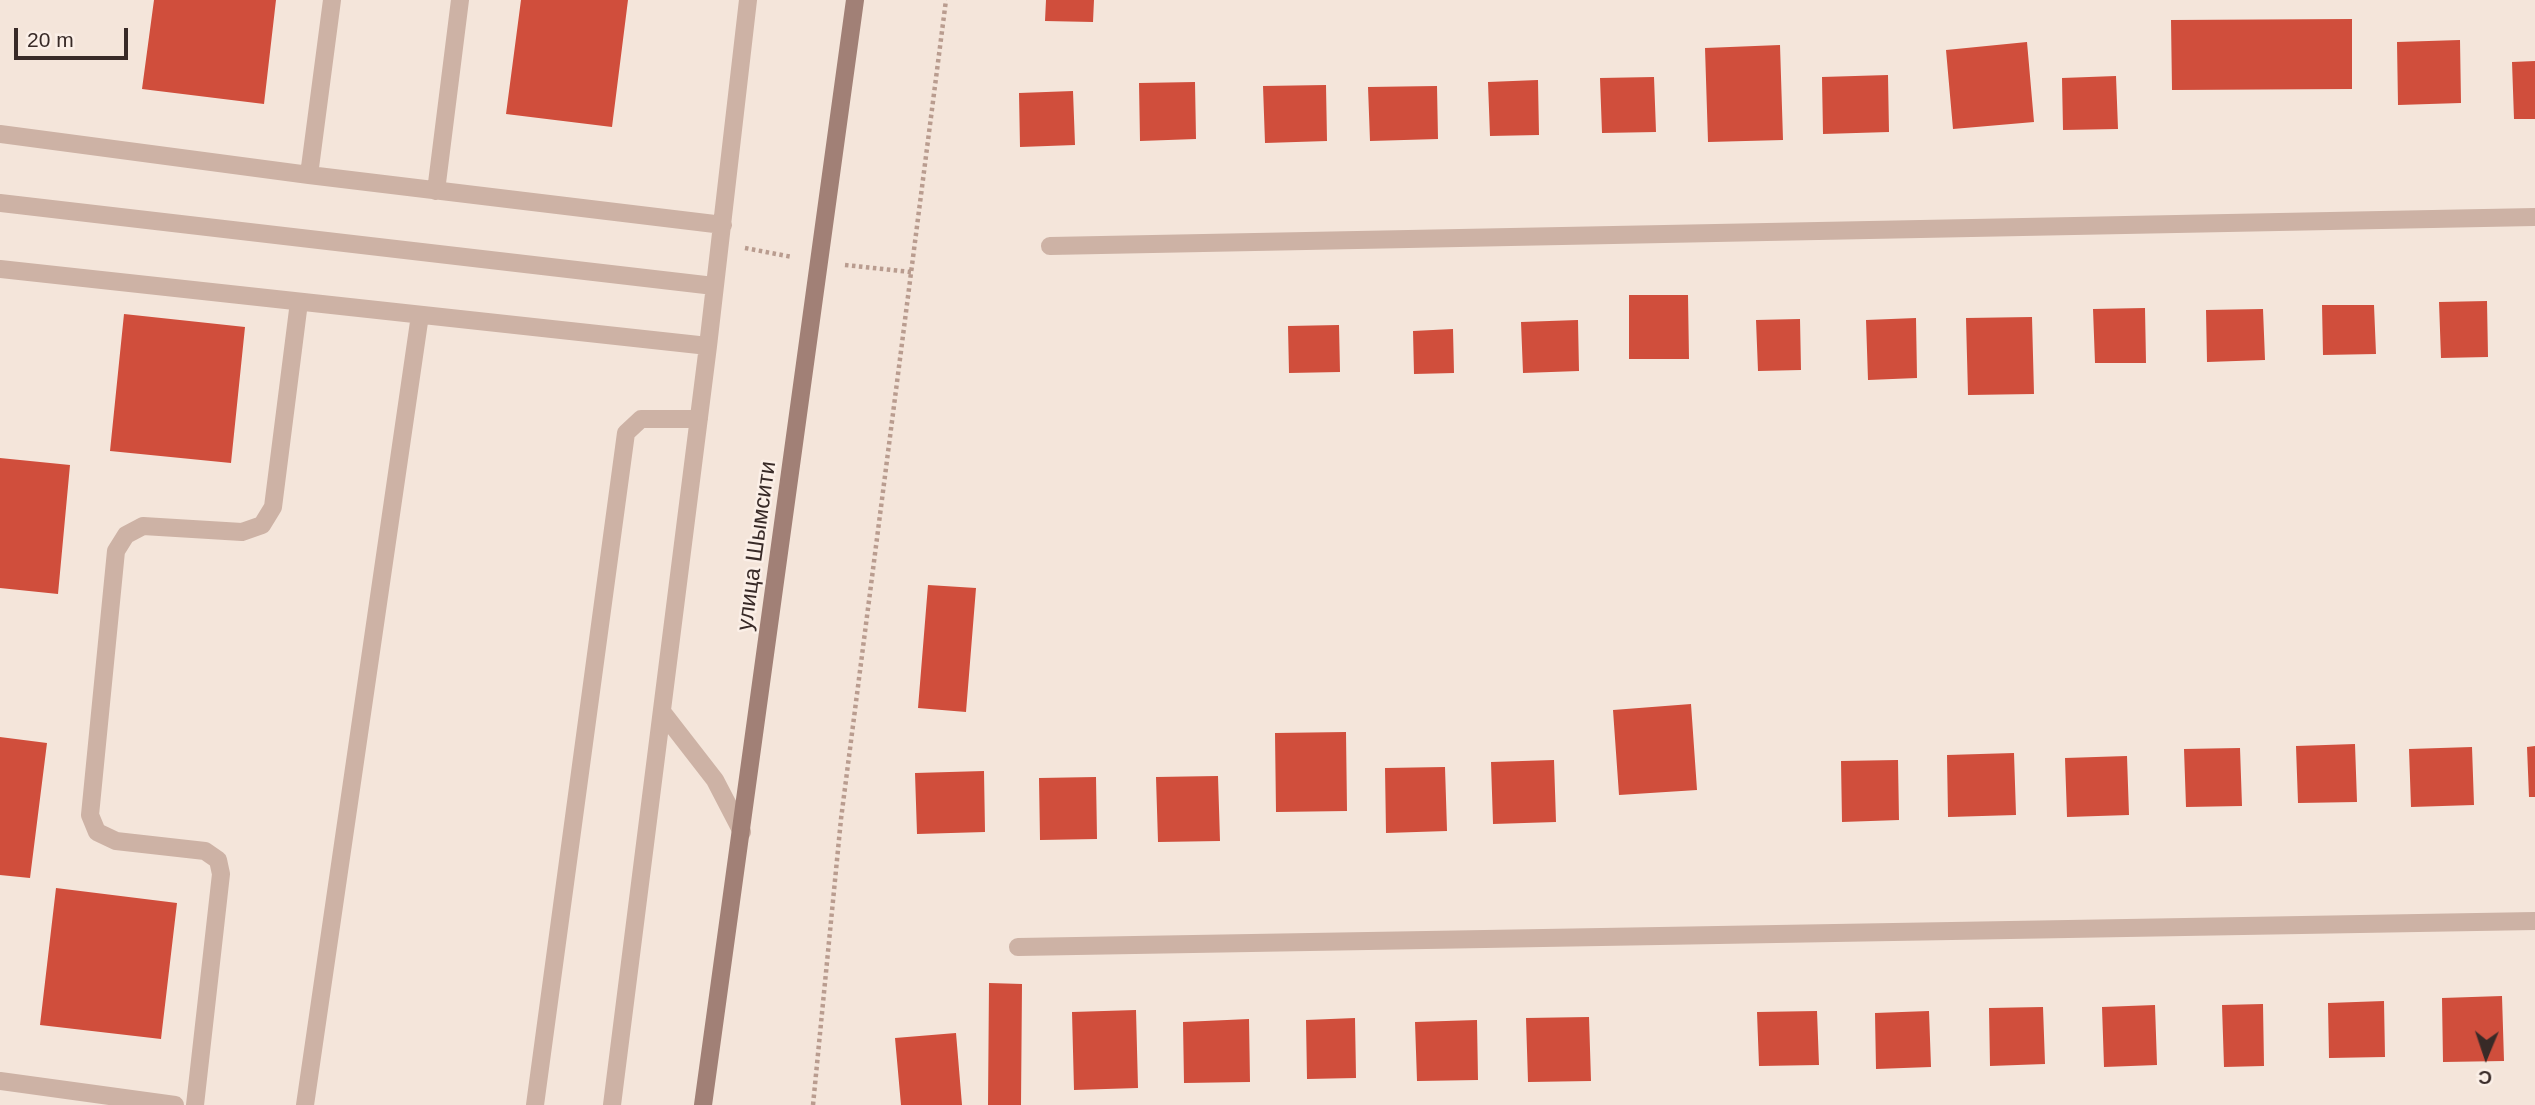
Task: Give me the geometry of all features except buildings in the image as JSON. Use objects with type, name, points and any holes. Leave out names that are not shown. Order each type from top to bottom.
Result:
[{"type":"main road","name":"улица Шымсити","points":[[705,1103],[855,0]]},
{"type":"street","points":[[309,175],[332,0]]},
{"type":"street","points":[[436,191],[460,0]]},
{"type":"street","points":[[612,1105],[663,713],[748,0]]},
{"type":"street","points":[[0,134],[436,191],[723,225]]},
{"type":"street","points":[[0,203],[714,286]]},
{"type":"street","points":[[1050,246],[2535,217]]},
{"type":"street","points":[[0,269],[708,346]]},
{"type":"street","points":[[195,1105],[221,874],[218,860],[205,851],[116,841],[97,832],[90,814],[116,551],[126,535],[143,526],[243,532],[261,525],[274,507],[299,302]]},
{"type":"street","points":[[305,1105],[420,315]]},
{"type":"street","points":[[535,1105],[626,433],[641,419],[699,419]]},
{"type":"street","points":[[663,713],[715,780],[742,832]]},
{"type":"street","points":[[1018,947],[2535,921]]},
{"type":"street","points":[[0,1081],[175,1105]]},
{"type":"path","points":[[813,1105],[841,818],[946,0]]}]
